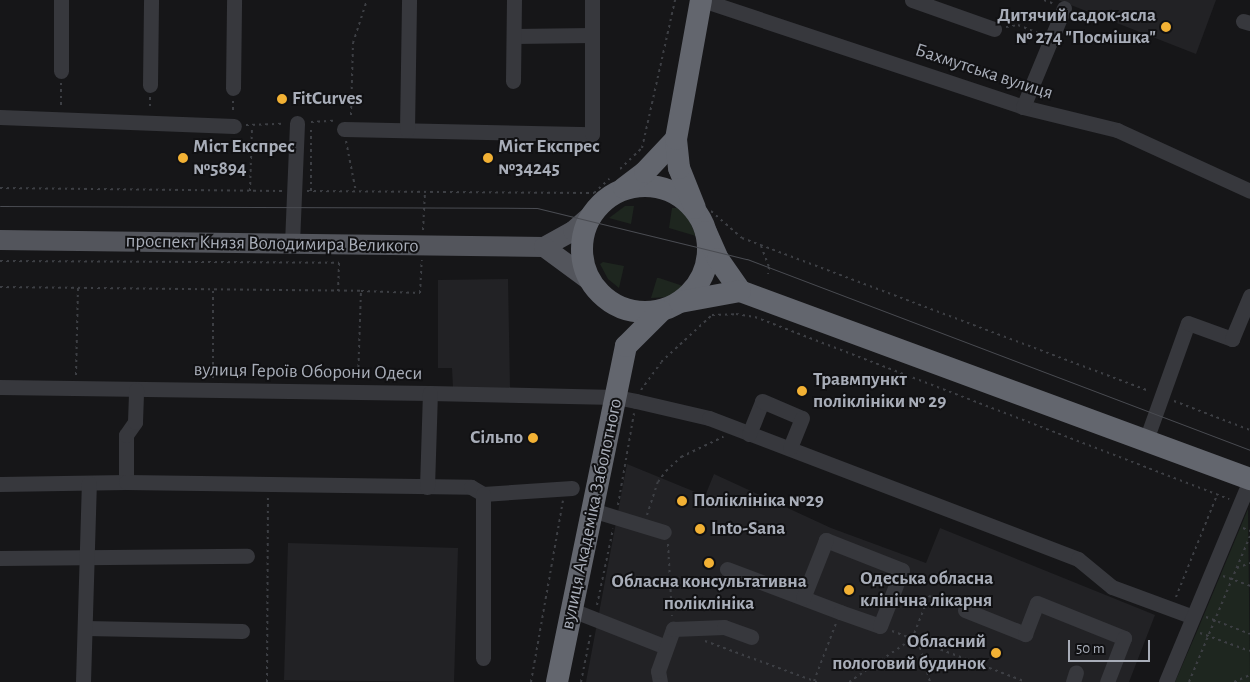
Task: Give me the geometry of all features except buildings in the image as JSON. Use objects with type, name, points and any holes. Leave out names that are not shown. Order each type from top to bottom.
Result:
[{"type":"highway","points":[[701,0],[676,139],[679,168],[704,217],[718,259],[740,291]]},
{"type":"highway","points":[[623,189],[644,185],[665,188],[683,198],[704,217],[708,256],[704,274],[694,290],[626,346],[583,262],[581,244],[590,216],[610,195],[623,189],[645,172],[676,139]]},
{"type":"highway","points":[[596,288],[621,308],[641,313],[740,291],[1250,479]]},
{"type":"highway","name":"вулиця Академіка Заболотного","points":[[557,682],[592,510],[626,399],[626,346]]},
{"type":"main road","points":[[590,216],[572,231],[544,247],[596,288]]},
{"type":"main road","name":"проспект Князя Володимира Великого","points":[[0,240],[544,247]]},
{"type":"street","points":[[61,0],[61,71]]},
{"type":"street","points":[[150,85],[151,0]]},
{"type":"street","points":[[233,88],[234,0]]},
{"type":"street","points":[[407,130],[410,0]]},
{"type":"street","points":[[513,81],[514,0]]},
{"type":"street","points":[[344,129],[592,134],[592,0]]},
{"type":"street","name":"Бахмутська вулиця","points":[[701,0],[1023,107],[1117,130],[1250,191]]},
{"type":"street","points":[[912,0],[994,29]]},
{"type":"street","points":[[1023,107],[1064,8]]},
{"type":"street","points":[[514,36],[592,35]]},
{"type":"street","points":[[0,117],[234,126]]},
{"type":"street","points":[[292,243],[295,191],[304,123]]},
{"type":"street","points":[[1146,440],[1188,323],[1232,339],[1250,296]]},
{"type":"street","name":"вулиця Героїв Оборони Одеси","points":[[0,387],[430,393],[626,399],[709,418],[1078,559],[1112,587],[1171,608],[1192,619]]},
{"type":"street","points":[[126,482],[126,435],[135,422],[136,390]]},
{"type":"street","points":[[426,487],[430,393]]},
{"type":"street","points":[[744,432],[762,401],[802,418],[790,448]]},
{"type":"street","points":[[1166,682],[1250,479]]},
{"type":"street","points":[[0,484],[126,482],[426,487],[470,488],[483,494],[568,488]]},
{"type":"street","points":[[83,682],[89,483]]},
{"type":"street","points":[[483,494],[483,658]]},
{"type":"street","points":[[592,510],[664,532]]},
{"type":"street","points":[[727,569],[840,612],[880,626],[902,570],[826,540],[804,598]]},
{"type":"street","points":[[0,558],[247,556]]},
{"type":"street","points":[[965,610],[1026,634],[1037,604],[1124,638],[1107,682]]},
{"type":"street","points":[[572,610],[666,647]]},
{"type":"street","points":[[660,682],[658,671],[673,629],[724,627],[751,637]]},
{"type":"street","points":[[85,628],[242,630]]},
{"type":"path","points":[[356,192],[342,121],[354,114],[352,43],[367,0]]},
{"type":"path","points":[[0,188],[594,193],[642,148],[675,0]]},
{"type":"path","points":[[994,29],[1018,25],[1051,39]]},
{"type":"path","points":[[61,71],[62,119]]},
{"type":"path","points":[[150,85],[150,123]]},
{"type":"path","points":[[233,88],[234,126]]},
{"type":"path","points":[[304,123],[311,191]]},
{"type":"path","points":[[250,191],[252,125]]},
{"type":"path","points":[[704,217],[742,238],[1250,430]]},
{"type":"path","points":[[760,245],[769,267],[768,274]]},
{"type":"path","points":[[0,260],[339,263],[338,291]]},
{"type":"path","points":[[0,287],[213,288],[420,293]]},
{"type":"path","points":[[76,389],[78,288]]},
{"type":"path","points":[[213,288],[213,391]]},
{"type":"path","points":[[357,392],[361,291]]},
{"type":"path","points":[[581,682],[616,517],[626,399],[702,322],[712,315],[736,314],[760,318],[1240,503]]},
{"type":"path","points":[[643,526],[658,482],[680,457],[744,432]]},
{"type":"path","points":[[267,682],[268,484]]},
{"type":"path","points":[[531,682],[568,488]]},
{"type":"path","points":[[1171,608],[1217,494]]},
{"type":"path","points":[[664,532],[670,550],[673,629]]},
{"type":"path","points":[[1189,682],[1250,536]]},
{"type":"path","points":[[1237,568],[1250,563]]},
{"type":"path","points":[[1212,571],[1250,586]]},
{"type":"path","points":[[848,682],[912,639],[929,596],[965,610]]},
{"type":"path","points":[[699,639],[816,682],[840,612]]},
{"type":"path","points":[[1192,619],[1215,621],[1250,634]]},
{"type":"path","points":[[1192,619],[1208,636],[1250,651]]},
{"type":"path","points":[[880,626],[1026,682]]},
{"type":"path","points":[[918,641],[930,682]]},
{"type":"path","points":[[1234,682],[1250,675]]},
{"type":"shaded area","name":"Дитячий садок-ясла № 274 \"Посмішка\"","points":[[1058,0],[1216,0],[1196,54]]},
{"type":"shaded area","points":[[625,206],[634,206],[631,224],[609,218]]},
{"type":"shaded area","points":[[672,208],[677,208],[688,217],[696,236],[669,228]]},
{"type":"shaded area","points":[[603,262],[624,266],[619,288],[608,279],[600,264]]},
{"type":"shaded area","points":[[657,278],[683,286],[668,297],[651,298]]},
{"type":"shaded area","points":[[508,279],[510,388],[453,388],[452,368],[438,368],[438,280]]},
{"type":"shaded area","name":"Одеська обласна клінічна лікарня","points":[[627,464],[705,496],[714,474],[831,528],[926,563],[940,528],[1155,615],[1129,682],[586,682]]},
{"type":"shaded area","points":[[1248,509],[1250,682],[1175,682],[1198,629]]},
{"type":"shaded area","points":[[288,543],[458,548],[454,682],[284,680]]},
{"type":"tram line","points":[[0,206],[537,208],[747,259],[1250,450]]},
{"type":"place","name":"Дитячий садок-ясла № 274 \"Посмішка\"","points":[[1166,27]]},
{"type":"place","name":"FitCurves","points":[[282,99]]},
{"type":"place","name":"Міст Експрес №5894","points":[[183,158]]},
{"type":"place","name":"Міст Експрес №34245","points":[[488,158]]},
{"type":"place","name":"Травмпункт поліклініки № 29","points":[[802,391]]},
{"type":"place","name":"Сільпо","points":[[533,438]]},
{"type":"place","name":"Поліклініка №29","points":[[682,501]]},
{"type":"place","name":"Into-Sana","points":[[700,529]]},
{"type":"place","name":"Обласна консультативна поліклініка","points":[[709,563]]},
{"type":"place","name":"Одеська обласна клінічна лікарня","points":[[849,590]]},
{"type":"place","name":"Обласний пологовий будинок","points":[[996,653]]}]
